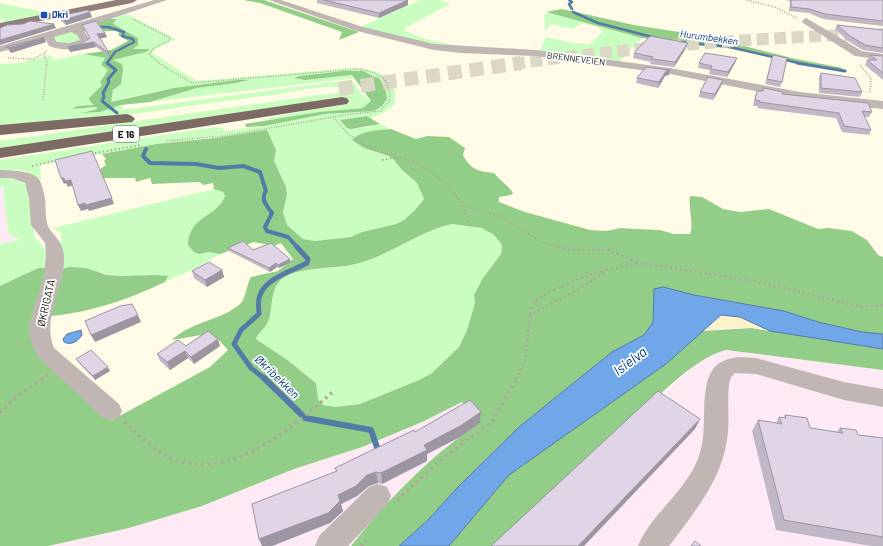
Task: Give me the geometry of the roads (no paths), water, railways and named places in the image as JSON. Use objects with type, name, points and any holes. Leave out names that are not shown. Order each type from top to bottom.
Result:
[{"type":"highway","name":"E 16","points":[[0,130],[126,119],[340,95],[0,153]]},
{"type":"highway","name":"E 16","points":[[0,138],[126,119]]},
{"type":"main road","points":[[0,26],[128,0]]},
{"type":"street","points":[[3,53],[70,28],[122,14],[163,0]]},
{"type":"street","name":"BRENNEVEIEN","points":[[273,0],[360,29],[434,47],[551,55],[670,71],[772,92],[883,105]]},
{"type":"street","points":[[829,24],[806,21],[809,25],[859,54],[883,57]]},
{"type":"street","points":[[49,36],[52,44],[57,46],[74,45],[86,41],[81,33],[70,28]]},
{"type":"street","name":"ØKRIGATA","points":[[7,174],[32,180],[35,185],[39,225],[53,243],[55,256],[53,276],[40,321],[39,337],[45,352],[111,411]]},
{"type":"street","points":[[652,546],[693,491],[708,465],[716,435],[718,384],[722,373],[729,366],[742,364],[756,366],[844,391],[883,398]]},
{"type":"street","points":[[329,546],[385,501]]},
{"type":"water","name":"Isielva","points":[[663,287],[694,295],[784,311],[818,322],[862,332],[883,334],[883,349],[770,331],[740,317],[721,315],[666,364],[509,475],[449,546],[399,546],[429,519],[455,490],[519,427],[612,352],[644,335],[653,322],[654,289]]},
{"type":"water","points":[[81,330],[82,335],[76,341],[72,343],[64,342],[63,339],[67,334]]},
{"type":"waterway","points":[[569,0],[572,2],[569,4],[572,9]]},
{"type":"waterway","name":"Hurumbekken","points":[[573,12],[598,23],[660,39]]},
{"type":"waterway","name":"Økribekken","points":[[96,27],[108,27],[124,32],[122,36],[133,39],[134,42],[115,52],[107,63]]},
{"type":"waterway","name":"Hurumbekken","points":[[677,42],[730,47],[803,64]]},
{"type":"waterway","name":"Økribekken","points":[[107,63],[116,70],[108,79],[109,82],[103,93],[104,97],[102,101],[117,113]]},
{"type":"waterway","name":"Hurumbekken","points":[[797,63],[803,64]]},
{"type":"waterway","name":"Hurumbekken","points":[[803,64],[845,71]]},
{"type":"waterway","name":"Økribekken","points":[[146,149],[143,156],[150,163],[196,164],[219,168],[243,166],[260,172],[266,191],[264,194],[264,200],[272,213],[265,227],[267,231],[288,237],[298,248]]},
{"type":"waterway","name":"Økribekken","points":[[265,379],[251,368],[234,344],[241,330],[259,314],[258,304],[263,289],[287,272],[307,263],[308,259],[297,247]]},
{"type":"waterway","name":"Økribekken","points":[[264,378],[305,418],[371,430],[378,450]]},
{"type":"tunnel","points":[[513,64],[651,48],[744,40],[883,34]]},
{"type":"tunnel","points":[[339,89],[521,63]]},
{"type":"place","name":"Økri","points":[[44,15]]}]
